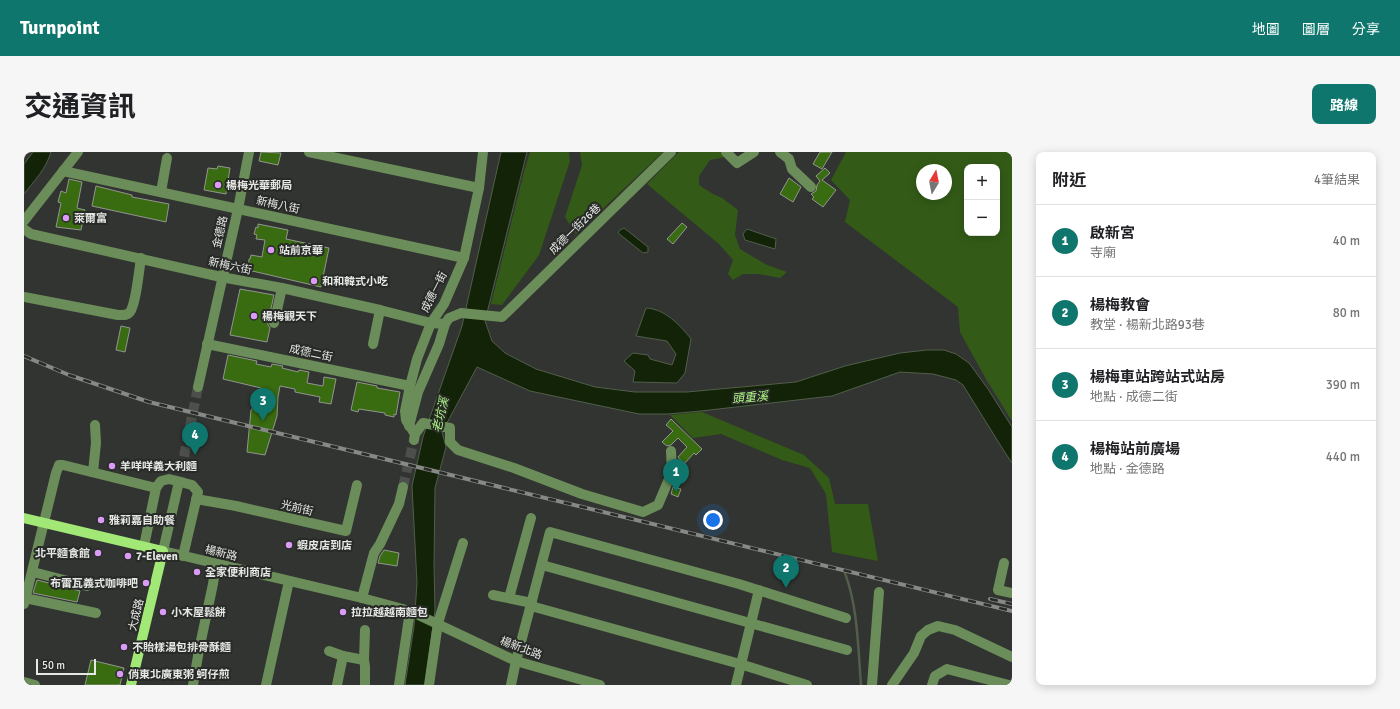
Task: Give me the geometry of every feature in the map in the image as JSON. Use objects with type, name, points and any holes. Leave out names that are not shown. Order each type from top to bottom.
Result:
[{"type":"main road","name":"楊新路","points":[[24,518],[163,551]]},
{"type":"main road","name":"大成路","points":[[131,685],[163,551]]},
{"type":"street","points":[[24,221],[78,152]]},
{"type":"street","name":"金德路","points":[[198,387],[221,277],[238,208],[248,152]]},
{"type":"street","points":[[309,152],[478,188]]},
{"type":"street","name":"成德一街","points":[[413,433],[406,420],[405,411],[410,386],[417,359],[431,323],[444,304],[464,258],[478,188],[483,152]]},
{"type":"street","name":"成德一街26巷","points":[[445,324],[449,318],[461,313],[502,317],[671,152]]},
{"type":"street","points":[[726,152],[737,163],[754,152]]},
{"type":"street","points":[[780,152],[789,159],[792,169],[811,187]]},
{"type":"street","points":[[161,192],[167,158]]},
{"type":"street","name":"新梅八街","points":[[63,171],[464,258]]},
{"type":"street","name":"新梅六街","points":[[24,230],[31,234],[221,277],[282,288],[431,323]]},
{"type":"street","points":[[24,296],[118,316],[126,315],[131,311],[134,303],[141,258]]},
{"type":"street","points":[[274,324],[282,288]]},
{"type":"street","points":[[373,344],[380,310]]},
{"type":"street","points":[[413,433],[418,392],[439,344],[445,324],[431,323]]},
{"type":"street","name":"成德二街","points":[[207,344],[410,386]]},
{"type":"street","points":[[413,433],[423,423],[450,428],[450,442],[458,450],[514,468],[582,494],[643,512],[658,504],[672,472],[672,451]]},
{"type":"street","points":[[93,472],[96,443],[95,425]]},
{"type":"street","points":[[96,613],[25,601],[56,474],[60,466],[63,465],[156,488]]},
{"type":"street","points":[[144,546],[156,488],[161,481],[169,479],[192,485],[198,492],[183,556]]},
{"type":"street","points":[[163,551],[178,486]]},
{"type":"street","name":"光前街","points":[[196,499],[346,531],[357,486]]},
{"type":"street","points":[[362,598],[374,553],[380,544],[399,504],[403,487]]},
{"type":"street","points":[[509,598],[531,518]]},
{"type":"street","points":[[511,685],[550,532],[759,590],[846,618]]},
{"type":"street","points":[[429,685],[438,623],[463,543]]},
{"type":"street","name":"楊新路","points":[[163,551],[411,611]]},
{"type":"street","points":[[1004,563],[998,590],[1012,593]]},
{"type":"street","points":[[193,685],[198,650],[216,564]]},
{"type":"street","points":[[542,566],[847,650]]},
{"type":"street","points":[[33,572],[87,586]]},
{"type":"street","points":[[266,685],[289,581]]},
{"type":"street","points":[[736,685],[759,590]]},
{"type":"street","points":[[872,685],[879,592]]},
{"type":"street","points":[[493,595],[531,604],[740,664],[807,685]]},
{"type":"street","points":[[399,685],[411,611]]},
{"type":"street","name":"楊新北路","points":[[411,611],[516,661],[580,682],[600,685]]},
{"type":"street","points":[[892,685],[914,653],[921,636],[928,630],[938,626],[955,630],[1012,657]]},
{"type":"street","points":[[365,630],[365,685]]},
{"type":"street","points":[[329,651],[343,656],[364,660]]},
{"type":"street","points":[[337,685],[343,656]]},
{"type":"street","points":[[932,685],[935,676],[947,669],[1009,685]]},
{"type":"street","points":[[24,682],[35,685]]},
{"type":"green space","points":[[530,152],[569,152],[570,161],[539,255],[502,305],[491,304],[524,172]]},
{"type":"green space","points":[[580,152],[663,152],[576,234],[565,217],[582,165]]},
{"type":"green space","points":[[679,152],[720,152],[726,157],[710,160],[699,176],[699,185],[722,198],[738,210],[735,235],[740,249],[767,265],[787,272],[780,278],[759,274],[743,274],[733,280],[728,274],[733,260],[719,244],[647,184]]},
{"type":"green space","points":[[846,152],[1012,152],[1012,421],[987,381],[960,332],[958,307],[845,222],[850,200],[831,180]]},
{"type":"green space","points":[[702,412],[804,455],[829,478],[835,504],[868,504],[878,561],[832,552],[826,494],[810,468],[782,460],[721,434],[693,438],[670,415]]},
{"type":"water","points":[[33,152],[51,152],[43,169],[24,194],[24,164]]},
{"type":"water","points":[[501,152],[527,152],[485,321],[492,341],[505,353],[536,369],[595,387],[635,392],[687,392],[796,382],[845,366],[900,353],[944,350],[956,354],[969,363],[988,389],[1012,427],[1012,463],[963,385],[956,380],[933,374],[900,372],[832,396],[701,411],[668,414],[639,414],[530,391],[477,367],[442,432],[446,447],[435,488],[435,611],[425,685],[405,685],[414,626],[417,583],[412,486],[423,437],[462,326]]},
{"type":"water","points":[[624,228],[648,247],[648,252],[643,253],[618,233]]},
{"type":"water","points":[[747,229],[776,239],[775,249],[745,240],[743,234]]},
{"type":"water","points":[[646,308],[660,311],[672,319],[691,339],[685,373],[677,383],[633,382],[635,371],[624,361],[633,353],[648,355],[650,359],[672,365],[676,354],[667,341],[636,336]]},
{"type":"building","points":[[261,152],[281,153],[278,165],[259,161]]},
{"type":"building","points":[[820,152],[832,152],[822,169],[813,164]]},
{"type":"building","points":[[218,166],[230,168],[226,194],[204,190],[208,168],[217,169]]},
{"type":"building","points":[[825,168],[830,173],[822,180],[836,190],[823,207],[812,199],[814,197],[811,194],[816,191],[817,185],[820,181],[816,176]]},
{"type":"building","points":[[789,178],[801,187],[793,202],[780,194]]},
{"type":"building","points":[[69,179],[82,182],[77,208],[85,210],[81,230],[56,227],[61,203],[58,202],[61,191],[66,193]]},
{"type":"building","points":[[96,186],[132,195],[132,197],[169,204],[166,222],[92,206]]},
{"type":"building","points":[[682,223],[687,227],[673,244],[667,239]]},
{"type":"building","points":[[258,224],[288,230],[286,239],[329,248],[321,287],[248,270],[251,255],[262,257],[265,240],[256,239],[257,235],[254,234],[256,227],[258,228]]},
{"type":"building","name":"楊梅觀天下","points":[[240,289],[274,295],[268,322],[270,328],[267,342],[230,335]]},
{"type":"building","points":[[121,326],[130,328],[125,352],[116,350]]},
{"type":"building","points":[[228,355],[257,361],[256,364],[271,367],[272,364],[283,366],[282,368],[298,372],[299,370],[309,372],[307,383],[323,386],[324,377],[336,379],[331,404],[319,402],[320,397],[295,392],[295,389],[280,386],[277,416],[265,455],[247,452],[251,410],[257,403],[256,398],[261,388],[223,379]]},
{"type":"building","points":[[357,382],[377,386],[377,388],[400,392],[396,415],[394,414],[394,417],[385,415],[385,413],[359,409],[358,412],[351,410]]},
{"type":"building","points":[[671,419],[702,449],[696,455],[694,453],[684,464],[678,457],[687,447],[678,438],[671,445],[667,446],[662,442],[673,431],[666,425]]},
{"type":"building","points":[[673,487],[681,489],[678,497],[671,494]]},
{"type":"building","points":[[384,550],[399,553],[397,566],[378,563]]},
{"type":"building","points":[[37,580],[80,591],[77,602],[33,593]]},
{"type":"building","points":[[91,660],[124,668],[120,685],[85,685]]},
{"type":"waterway","points":[[845,573],[853,600],[861,685]]},
{"type":"tunnel","points":[[178,486],[198,387]]},
{"type":"tunnel","points":[[403,487],[414,440]]},
{"type":"railway","points":[[24,356],[69,375],[149,402],[1012,611]]},
{"type":"railway","points":[[990,599],[1012,604]]},
{"type":"place","name":"楊梅光華郵局","points":[[218,185]]},
{"type":"place","name":"萊爾富","points":[[66,218]]},
{"type":"place","name":"站前京華","points":[[271,250]]},
{"type":"place","name":"和和韓式小吃","points":[[314,281]]},
{"type":"place","name":"楊梅觀天下","points":[[254,316]]},
{"type":"place","name":"楊梅車站跨站式站房","points":[[263,421]]},
{"type":"place","name":"楊梅站前廣場","points":[[195,455]]},
{"type":"place","name":"羊咩咩義大利麵","points":[[112,466]]},
{"type":"place","name":"啟新宮","points":[[676,492]]},
{"type":"place","name":"雅莉嘉自助餐","points":[[101,520]]},
{"type":"place","name":"蝦皮店到店","points":[[289,545]]},
{"type":"place","name":"北平麵食館","points":[[98,553]]},
{"type":"place","name":"7-Eleven","points":[[128,556]]},
{"type":"place","name":"全家便利商店","points":[[197,572]]},
{"type":"place","name":"布雷瓦義式咖啡吧","points":[[146,583]]},
{"type":"place","name":"楊梅教會","points":[[786,588]]},
{"type":"place","name":"小木屋鬆餅","points":[[163,612]]},
{"type":"place","name":"拉拉越越南麵包","points":[[343,612]]},
{"type":"place","name":"不貽樣湯包排骨酥麵","points":[[124,647]]},
{"type":"place","name":"俏東北廣東粥 蚵仔煎","points":[[120,674]]},
{"type":"water label","name":"頭重溪","points":[[750,398]]},
{"type":"water label","name":"老坑溪","points":[[441,415]]}]
